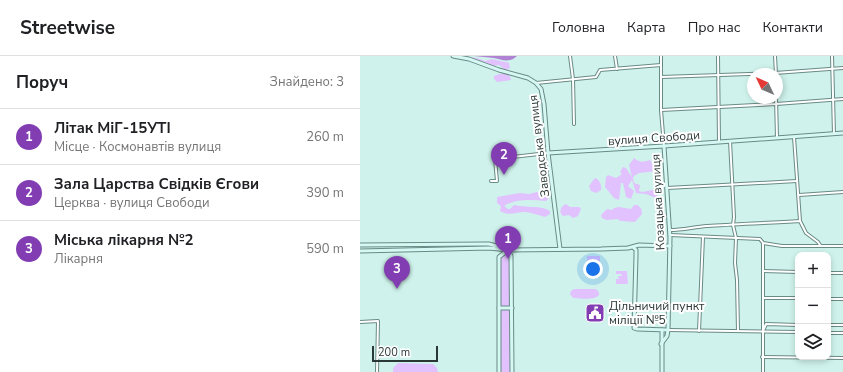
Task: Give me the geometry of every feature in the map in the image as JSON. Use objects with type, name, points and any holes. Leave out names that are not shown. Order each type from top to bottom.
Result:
[{"type":"street","name":"Заводська вулиця","points":[[453,56],[470,59],[492,68],[528,78],[536,83],[541,89],[543,95],[548,153],[560,249]]},
{"type":"street","points":[[570,56],[573,79],[574,124]]},
{"type":"street","points":[[615,56],[617,69]]},
{"type":"street","name":"Козацька вулиця","points":[[661,56],[661,110],[670,230],[668,330],[667,336],[662,344]]},
{"type":"street","points":[[718,56],[719,142]]},
{"type":"street","points":[[775,56],[776,68]]},
{"type":"street","points":[[832,56],[834,134]]},
{"type":"street","points":[[536,83],[596,77],[600,70],[661,65]]},
{"type":"street","points":[[783,72],[843,68]]},
{"type":"street","points":[[661,77],[747,74]]},
{"type":"street","points":[[783,104],[843,99]]},
{"type":"street","points":[[661,110],[776,104],[777,138]]},
{"type":"street","name":"вулиця Свободи","points":[[491,181],[497,181],[495,159],[548,153],[843,133]]},
{"type":"street","points":[[794,137],[800,221],[806,233],[820,245]]},
{"type":"street","points":[[730,141],[733,225],[736,238],[735,263],[737,280],[738,331]]},
{"type":"street","points":[[667,188],[797,181]]},
{"type":"street","points":[[799,195],[843,192]]},
{"type":"street","points":[[670,230],[695,227],[800,221]]},
{"type":"street","points":[[670,235],[760,239],[763,243],[782,246],[843,246]]},
{"type":"street","points":[[699,331],[702,237]]},
{"type":"street","points":[[763,243],[763,372]]},
{"type":"street","points":[[360,244],[489,244],[508,250],[511,256],[512,372]]},
{"type":"street","points":[[360,251],[489,248],[508,250],[628,248],[639,245],[670,246]]},
{"type":"street","points":[[633,247],[636,250],[634,328],[699,331],[795,332]]},
{"type":"street","points":[[499,372],[499,257],[508,250]]},
{"type":"street","points":[[763,271],[795,272]]},
{"type":"street","points":[[831,273],[843,273]]},
{"type":"street","points":[[763,298],[795,298]]},
{"type":"street","points":[[831,299],[843,299]]},
{"type":"street","points":[[499,308],[512,308]]},
{"type":"street","points":[[360,322],[378,321],[377,372]]},
{"type":"street","points":[[762,332],[766,324],[795,324]]},
{"type":"street","points":[[831,325],[843,325]]},
{"type":"street","name":"Козацька вулиця","points":[[662,330],[662,372]]},
{"type":"street","points":[[831,333],[843,333]]},
{"type":"street","points":[[762,357],[843,358]]},
{"type":"shaded area","points":[[461,56],[477,58],[485,61],[492,59],[509,63],[510,68],[506,70],[499,65],[494,66]]},
{"type":"shaded area","points":[[474,56],[517,56],[512,60],[500,60]]},
{"type":"shaded area","points":[[499,74],[510,76],[511,80],[497,82],[494,79],[494,76]]},
{"type":"shaded area","points":[[634,158],[642,162],[650,160],[653,165],[661,168],[657,171],[639,173],[633,178],[634,183],[640,185],[639,191],[642,192],[658,189],[660,191],[656,198],[646,194],[636,193],[632,180],[628,186],[634,191],[631,199],[626,197],[623,183],[621,183],[619,200],[614,198],[605,187],[606,177],[608,175],[616,178],[622,174],[620,172],[623,167],[626,168],[632,177],[629,165]]},
{"type":"shaded area","points":[[596,178],[600,182],[601,190],[596,193],[591,191],[589,186]]},
{"type":"shaded area","points":[[537,192],[550,194],[550,197],[546,201],[519,201],[509,203],[504,206],[508,209],[514,205],[547,209],[550,211],[550,214],[545,217],[526,212],[507,214],[500,211],[501,206],[497,203],[497,197]]},
{"type":"shaded area","points":[[566,204],[570,207],[579,207],[581,209],[578,216],[573,218],[569,215],[563,216],[561,214],[561,209]]},
{"type":"shaded area","points":[[634,205],[641,208],[642,214],[635,222],[620,221],[618,219],[607,220],[602,218],[601,215],[607,209],[612,210],[619,207],[631,209]]},
{"type":"shaded area","points":[[500,254],[509,254],[510,372],[501,372]]},
{"type":"shaded area","points":[[587,256],[600,256],[600,273],[588,273]]},
{"type":"shaded area","points":[[616,271],[627,271],[628,284],[616,284],[616,279],[619,279],[618,276],[622,276],[621,274],[616,274]]},
{"type":"shaded area","points":[[574,289],[596,289],[599,292],[599,295],[591,299],[573,298],[570,294]]},
{"type":"shaded area","points":[[398,363],[433,364],[437,368],[438,372],[393,372],[393,368]]},
{"type":"place","name":"Зала Царства Свідків Єгови","points":[[504,175]]},
{"type":"place","name":"Літак МіГ-15УТІ","points":[[508,259]]},
{"type":"place","name":"Міська лікарня №2","points":[[397,289]]},
{"type":"place","name":"Дільничий пункт міліції №5","points":[[595,313]]}]
